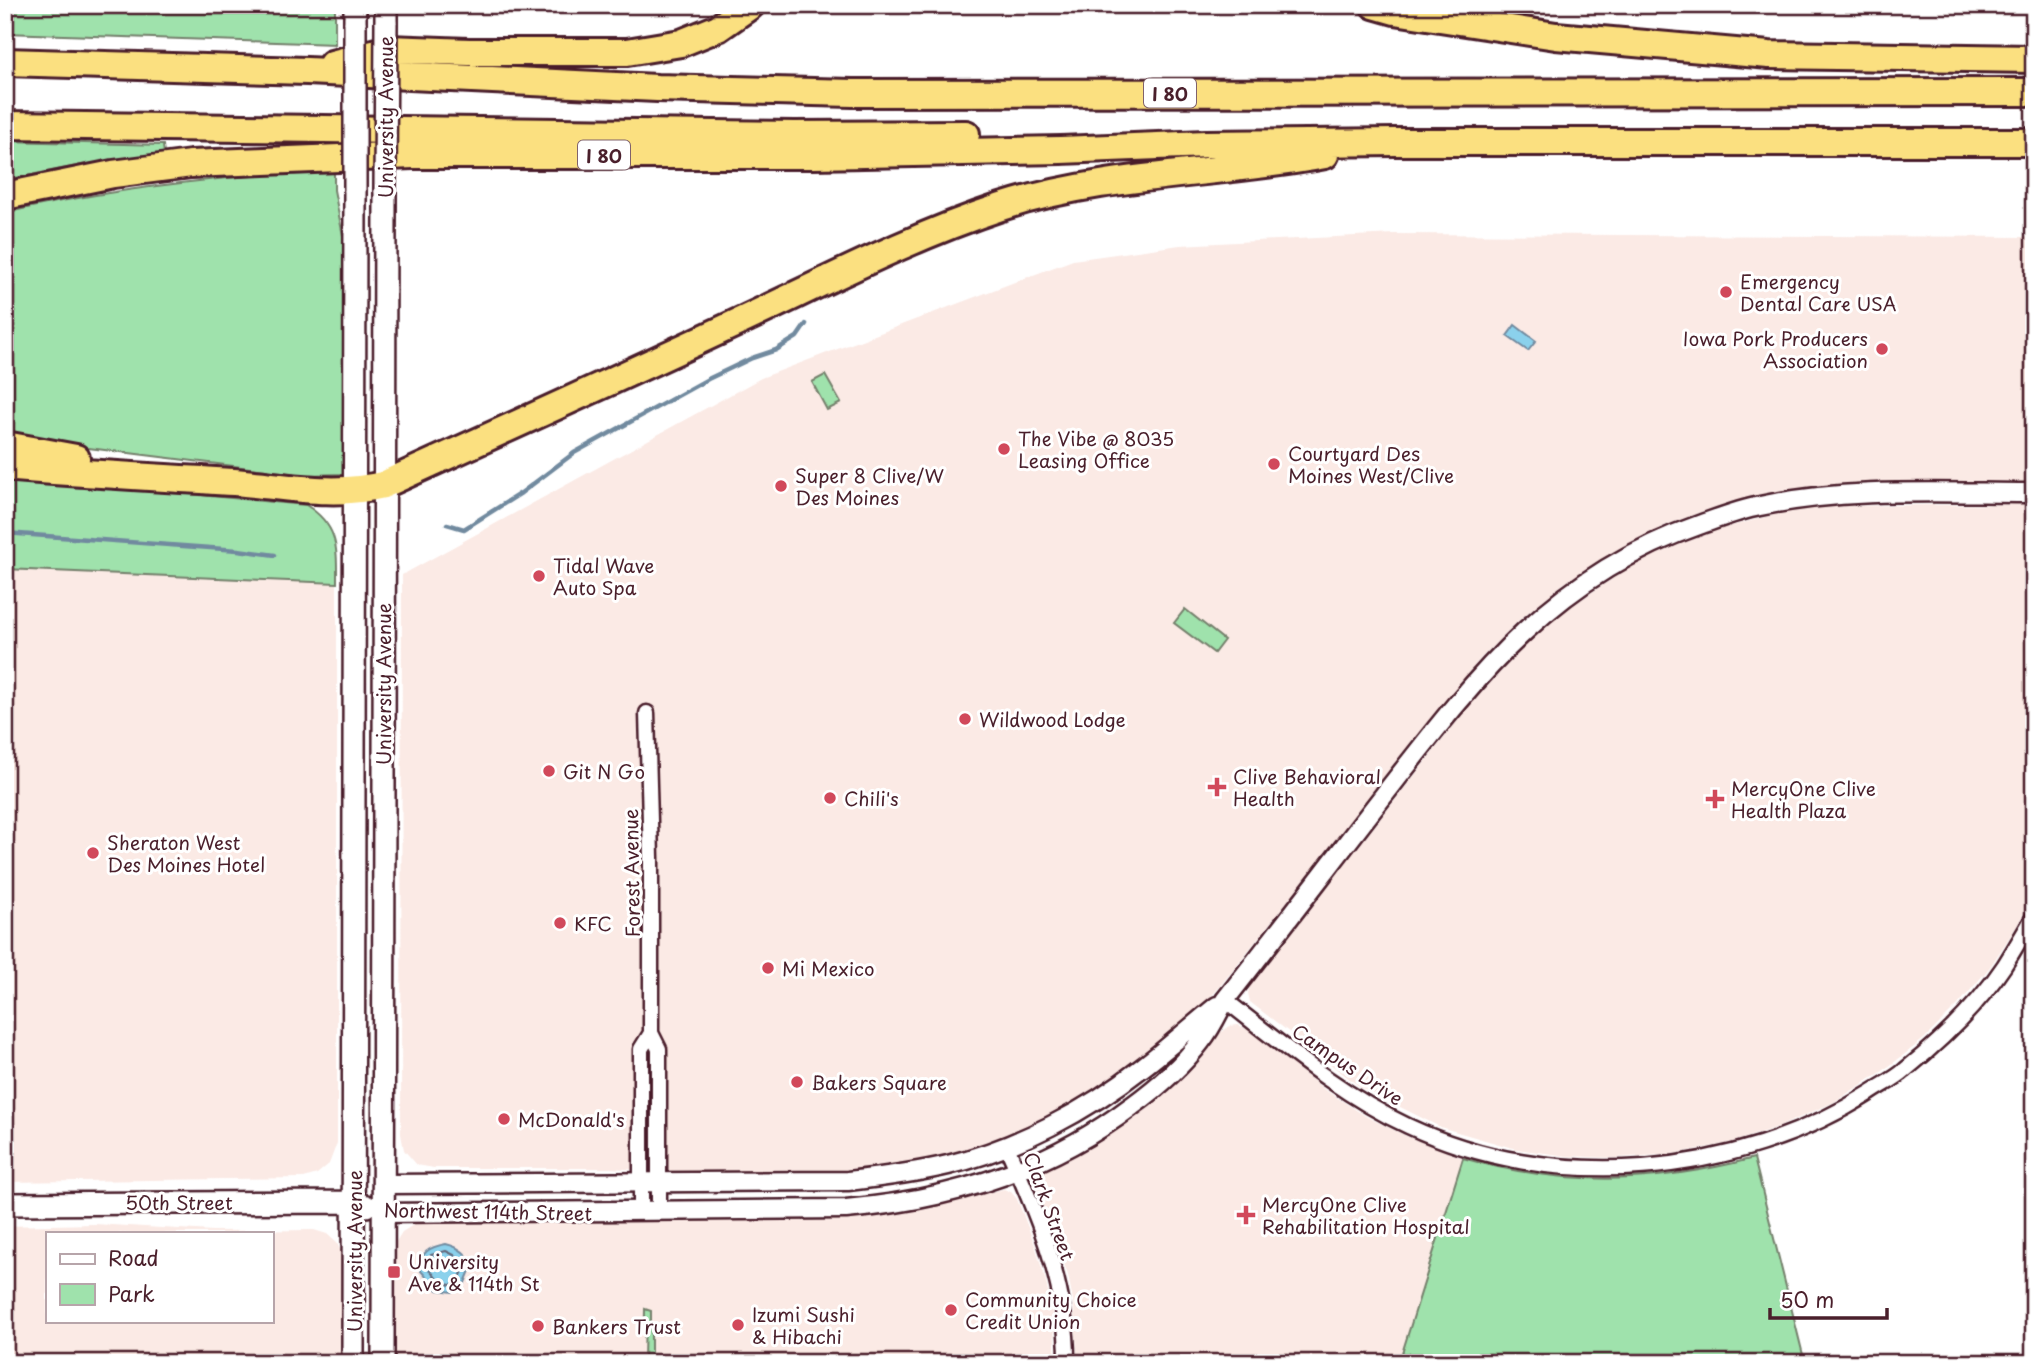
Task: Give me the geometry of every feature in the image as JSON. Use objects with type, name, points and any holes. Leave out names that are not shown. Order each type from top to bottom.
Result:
[{"type":"highway","points":[[307,71],[388,49],[627,52],[681,43],[718,28],[751,5]]},
{"type":"highway","points":[[1374,5],[1395,11],[1556,36],[1769,55],[2034,60]]},
{"type":"highway","name":"I 80","points":[[5,62],[307,71],[657,88],[853,93],[2034,92]]},
{"type":"highway","points":[[5,125],[794,135],[1063,133],[1206,144]]},
{"type":"highway","points":[[5,445],[107,464],[234,482],[339,492],[383,485],[923,236],[1003,207],[1086,186],[1170,174],[1269,166],[1395,142]]},
{"type":"highway","name":"I 80","points":[[5,196],[113,174],[191,164],[413,155],[869,154],[1206,144],[1395,142],[2034,142]]},
{"type":"highway","points":[[5,467],[102,476],[234,482]]},
{"type":"main road","name":"University Avenue","points":[[354,1363],[355,14]]},
{"type":"main road","name":"University Avenue","points":[[383,1363],[386,14]]},
{"type":"main road","name":"Northwest 114th Street","points":[[354,1202],[383,1184]]},
{"type":"main road","name":"Northwest 114th Street","points":[[354,1202],[383,1213]]},
{"type":"main road","name":"50th Street","points":[[5,1204],[354,1202]]},
{"type":"street","name":"Northwest 114th Street","points":[[383,1213],[846,1209],[887,1206],[957,1192],[1018,1171],[1069,1148],[1111,1122],[1164,1081],[1202,1040],[1225,1000],[1477,678],[1535,620],[1591,577],[1630,553],[1660,540],[1758,506],[1807,498],[1871,493],[2034,493]]},
{"type":"street","name":"Forest Avenue","points":[[647,713],[651,857],[651,1033],[659,1049],[650,1211]]},
{"type":"street","name":"Campus Drive","points":[[1225,1000],[1331,1081],[1373,1109],[1410,1127],[1487,1154],[1539,1164],[1646,1167],[1751,1148],[1839,1113],[1904,1071],[1961,1018],[2003,968],[2034,916]]},
{"type":"street","name":"Northwest 114th Street","points":[[383,1184],[848,1181],[903,1175],[951,1164],[1033,1134],[1107,1092],[1142,1068],[1225,1000]]},
{"type":"street","name":"Clark Street","points":[[1006,1145],[1046,1241],[1061,1301],[1067,1363]]},
{"type":"shaded area","points":[[1394,234],[2034,237],[2034,482],[1864,483],[1781,491],[1701,512],[1664,526],[1606,556],[1563,584],[1520,619],[1480,659],[1216,991],[1176,1032],[1101,1088],[1029,1126],[935,1159],[879,1169],[832,1173],[681,1173],[611,1168],[434,1168],[417,1165],[404,1150],[401,1134],[402,575],[761,378],[1073,260],[1180,245]]},
{"type":"shaded area","name":"MercyOne Clive Health Plaza","points":[[2034,504],[2034,894],[1990,967],[1958,1005],[1924,1039],[1883,1071],[1834,1102],[1781,1126],[1730,1143],[1672,1154],[1615,1158],[1566,1156],[1516,1149],[1440,1127],[1360,1087],[1250,1002],[1248,993],[1251,983],[1470,705],[1531,639],[1564,611],[1634,565],[1720,529],[1781,513],[1834,506]]},
{"type":"shaded area","points":[[5,569],[337,583],[337,1143],[329,1164],[317,1174],[304,1178],[5,1182]]},
{"type":"shaded area","name":"MercyOne Clive Rehabilitation Hospital","points":[[1238,1025],[1247,1029],[1325,1090],[1367,1117],[1406,1136],[1463,1158],[1399,1363],[1078,1363],[1068,1275],[1038,1193],[1036,1185],[1039,1176],[1046,1169],[1117,1130],[1169,1089],[1221,1032],[1230,1026]]},
{"type":"shaded area","points":[[1004,1189],[1017,1199],[1035,1245],[1054,1322],[1056,1363],[392,1363],[394,1245],[402,1232],[415,1224],[830,1219],[904,1212]]},
{"type":"shaded area","points":[[94,1224],[213,1231],[314,1230],[327,1234],[337,1243],[345,1259],[345,1363],[5,1363],[5,1226]]},
{"type":"green space","points":[[5,5],[335,5],[335,44],[5,33]]},
{"type":"green space","points":[[5,141],[163,145],[164,154],[82,165],[5,180]]},
{"type":"green space","points":[[287,173],[334,173],[334,190],[344,241],[344,474],[306,475],[40,442],[5,433],[5,213],[145,187]]},
{"type":"green space","points":[[825,375],[841,403],[827,410],[812,382]]},
{"type":"green space","points":[[5,477],[306,505],[325,521],[334,539],[337,583],[5,569]]},
{"type":"green space","points":[[1185,609],[1224,640],[1214,653],[1174,623]]},
{"type":"green space","points":[[1463,1158],[1536,1174],[1609,1179],[1681,1173],[1754,1158],[1805,1363],[1399,1363]]},
{"type":"green space","points":[[645,1309],[651,1311],[651,1363],[644,1363]]},
{"type":"water","points":[[1515,325],[1536,341],[1528,351],[1507,336]]},
{"type":"water","points":[[446,1244],[462,1251],[472,1266],[464,1285],[453,1292],[438,1290],[421,1271],[426,1252]]},
{"type":"waterway","points":[[447,524],[464,529],[521,493],[574,453],[708,379],[776,350],[797,337],[806,324]]},
{"type":"waterway","points":[[5,533],[275,555]]},
{"type":"place","name":"Emergency Dental Care USA","points":[[1726,292]]},
{"type":"place","name":"Iowa Pork Producers Association","points":[[1882,349]]},
{"type":"place","name":"The Vibe @ 8035 Leasing Office","points":[[1004,449]]},
{"type":"place","name":"Courtyard Des Moines West/Clive","points":[[1274,464]]},
{"type":"place","name":"Super 8 Clive/W Des Moines","points":[[781,486]]},
{"type":"place","name":"Tidal Wave Auto Spa","points":[[539,576]]},
{"type":"place","name":"Wildwood Lodge","points":[[965,719]]},
{"type":"place","name":"Git N Go","points":[[549,771]]},
{"type":"place","name":"Clive Behavioral Health","points":[[1217,787]]},
{"type":"place","name":"Chili's","points":[[830,798]]},
{"type":"place","name":"MercyOne Clive Health Plaza","points":[[1715,799]]},
{"type":"place","name":"Sheraton West Des Moines Hotel","points":[[93,853]]},
{"type":"place","name":"KFC","points":[[560,923]]},
{"type":"place","name":"Mi Mexico","points":[[768,968]]},
{"type":"place","name":"Bakers Square","points":[[797,1082]]},
{"type":"place","name":"McDonald's","points":[[504,1119]]},
{"type":"place","name":"MercyOne Clive Rehabilitation Hospital","points":[[1246,1215]]},
{"type":"place","name":"University Ave & 114th St","points":[[394,1272]]},
{"type":"place","name":"Community Choice Credit Union","points":[[951,1310]]},
{"type":"place","name":"Izumi Sushi & Hibachi","points":[[738,1325]]},
{"type":"place","name":"Bankers Trust","points":[[538,1326]]}]
